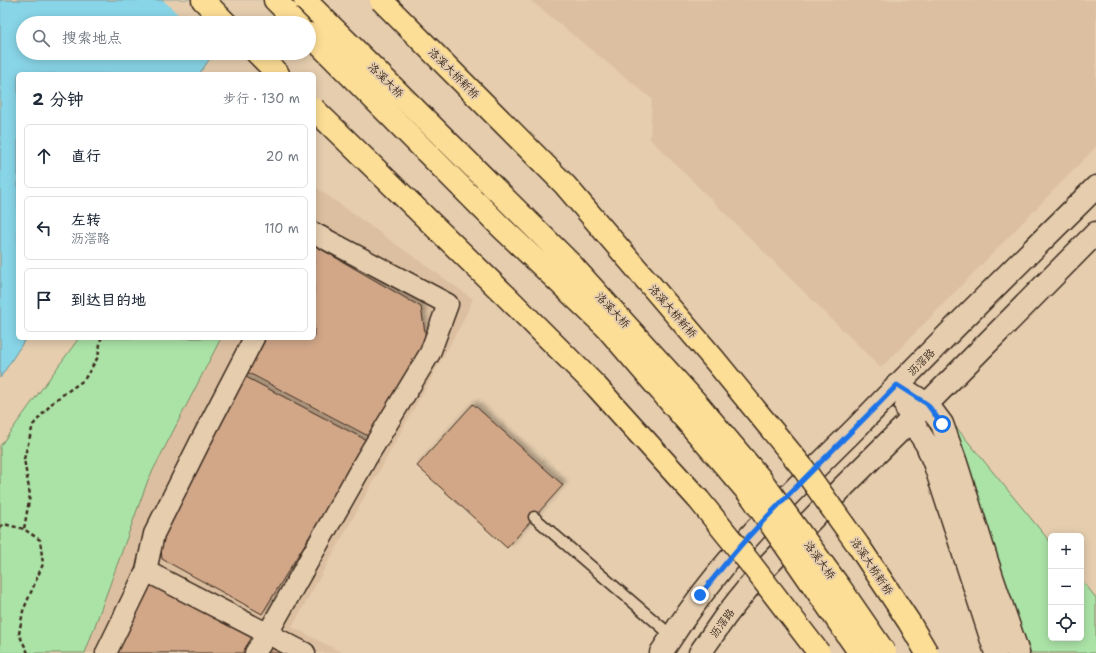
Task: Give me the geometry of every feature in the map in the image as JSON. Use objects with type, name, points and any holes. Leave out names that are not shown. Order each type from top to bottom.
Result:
[{"type":"highway","points":[[203,0],[219,16]]},
{"type":"highway","points":[[275,0],[291,16]]},
{"type":"highway","name":"洛溪大桥","points":[[304,0],[569,262],[702,408],[759,477],[837,583],[885,653]]},
{"type":"highway","name":"洛溪大桥新桥","points":[[381,0],[565,185],[713,358],[803,468],[871,564],[909,622],[927,653]]},
{"type":"highway","name":"洛溪大桥","points":[[316,41],[501,227],[606,327],[752,497],[860,653]]},
{"type":"highway","points":[[264,60],[276,72]]},
{"type":"highway","points":[[316,111],[596,386],[699,500],[750,563],[819,653]]},
{"type":"main road","name":"沥滘路","points":[[667,645],[700,595],[749,537],[897,385],[1096,187]]},
{"type":"main road","name":"沥滘路","points":[[700,653],[738,600],[770,563],[842,488],[1096,233]]},
{"type":"main road","points":[[897,385],[927,404],[942,424],[1018,653]]},
{"type":"main road","points":[[897,385],[911,420],[927,445],[935,465],[996,653]]},
{"type":"street","points":[[255,653],[268,633],[366,459],[430,353],[448,304],[316,233]]},
{"type":"street","points":[[106,653],[146,571],[154,534],[253,340]]},
{"type":"street","points":[[146,571],[305,653]]},
{"type":"lane","points":[[534,517],[667,645]]},
{"type":"path","points":[[24,529],[30,495],[24,459],[33,425],[54,401],[84,380],[98,357],[101,340]]},
{"type":"path","points":[[0,527],[4,524],[24,529],[40,540],[43,564],[23,611],[19,634],[28,653]]},
{"type":"shaded area","points":[[530,0],[1096,0],[1096,147],[881,368],[650,139],[652,99]]},
{"type":"shaded area","points":[[316,187],[473,299],[463,321],[292,627],[343,653],[85,653],[148,480],[220,340],[316,340]]},
{"type":"green space","points":[[78,340],[220,340],[148,480],[85,653],[0,653],[0,446]]},
{"type":"green space","points":[[956,427],[1048,539],[1048,641],[1084,641],[1084,583],[1096,598],[1096,653],[1031,653],[1003,580]]},
{"type":"water","points":[[0,0],[262,0],[247,16],[16,16],[16,60],[209,60],[200,72],[16,72],[16,340],[25,340],[0,378]]},
{"type":"pier","points":[[163,0],[264,0],[250,16],[180,16]]},
{"type":"building","points":[[316,246],[421,307],[426,339],[372,438],[245,371],[262,340],[316,340]]},
{"type":"building","points":[[242,375],[368,441],[262,614],[162,559],[160,537]]},
{"type":"building","points":[[473,404],[563,485],[507,548],[417,466]]},
{"type":"building","points":[[149,581],[254,639],[246,653],[116,653]]},
{"type":"building","points":[[270,647],[281,653],[266,653]]},
{"type":"route","points":[[700,595],[749,537],[897,385],[927,404],[942,424]]}]
